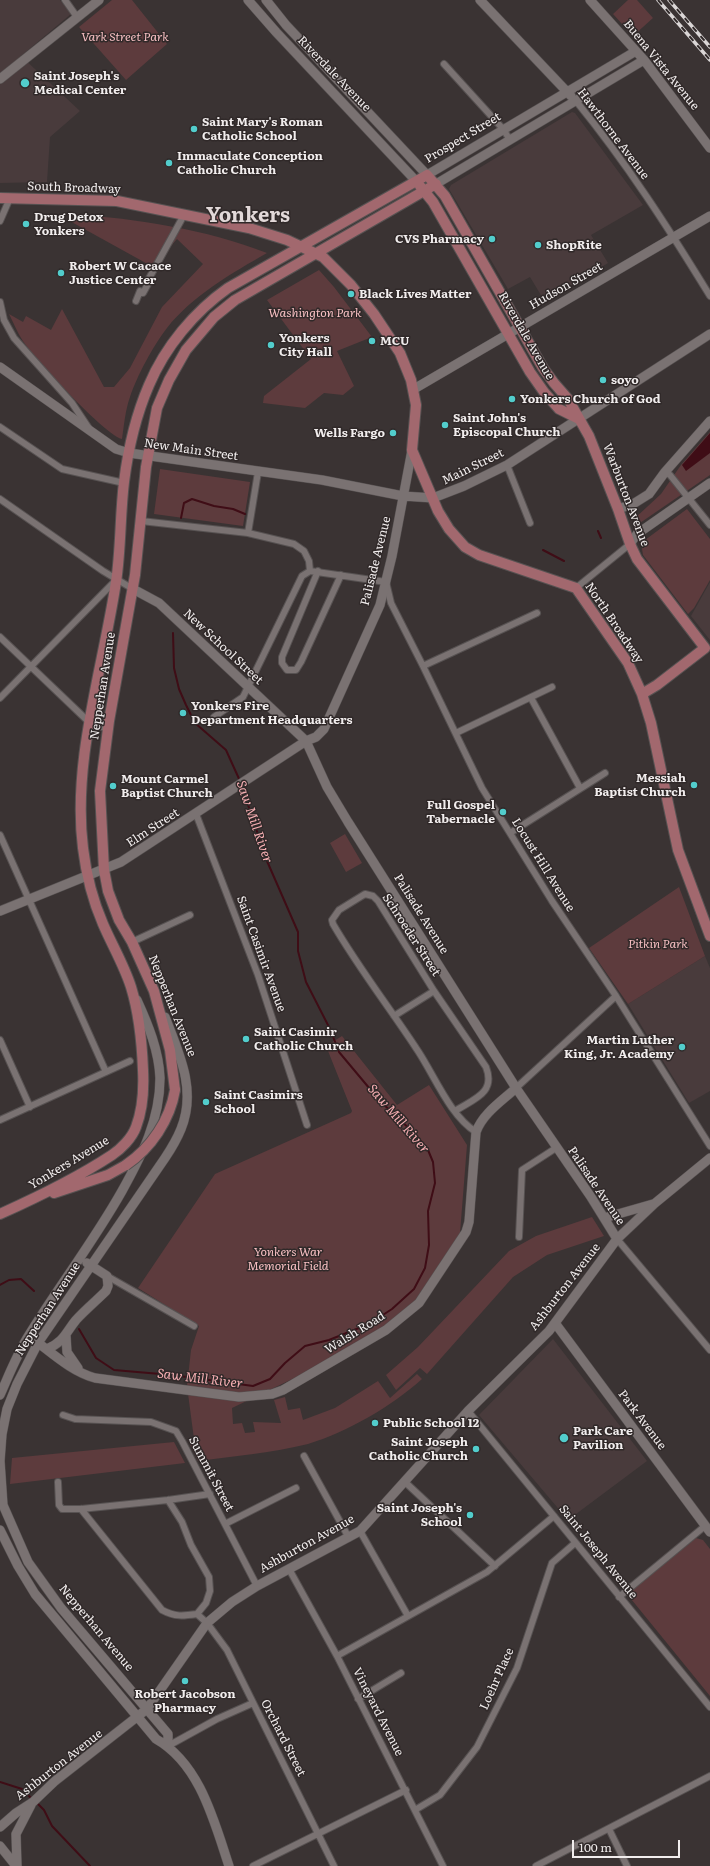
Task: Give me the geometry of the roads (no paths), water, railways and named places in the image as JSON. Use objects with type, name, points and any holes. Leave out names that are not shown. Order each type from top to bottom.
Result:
[{"type":"main road","name":"Prospect Street","points":[[302,246],[427,175]]},
{"type":"main road","name":"Riverdale Avenue","points":[[427,175],[445,196],[543,368],[568,398],[579,419]]},
{"type":"main road","name":"Riverdale Avenue","points":[[416,181],[433,202],[544,392],[559,409],[579,419]]},
{"type":"main road","points":[[316,253],[436,184]]},
{"type":"main road","name":"South Broadway","points":[[5,198],[117,201],[249,228],[302,246],[316,253],[328,262],[351,285],[374,314],[400,353],[414,390],[416,405],[412,450]]},
{"type":"main road","name":"Nepperhan Avenue","points":[[131,988],[102,922],[87,875],[83,846],[81,800],[83,762],[116,580],[124,483],[129,453],[141,406],[150,382],[177,338],[190,321],[210,301],[228,288],[302,246]]},
{"type":"main road","name":"Nepperhan Avenue","points":[[154,991],[132,942],[119,920],[108,891],[104,870],[100,791],[108,729],[133,589],[140,521],[157,408],[169,380],[186,350],[204,328],[235,300],[316,253]]},
{"type":"main road","name":"Warburton Avenue","points":[[579,419],[590,436],[637,559],[707,651]]},
{"type":"main road","name":"North Broadway","points":[[412,450],[433,498],[449,529],[465,547],[472,551],[576,588],[628,663],[642,694],[651,723],[678,850],[710,936]]},
{"type":"main road","points":[[642,694],[657,686],[707,651]]},
{"type":"main road","name":"Yonkers Avenue","points":[[0,1214],[31,1200],[112,1155],[126,1143],[135,1130],[141,1111],[144,1092],[142,1050],[131,988]]},
{"type":"main road","name":"Yonkers Avenue","points":[[31,1200],[108,1175],[126,1165],[145,1150],[154,1138],[165,1119],[175,1090],[170,1050],[154,991]]},
{"type":"street","points":[[64,0],[77,17]]},
{"type":"street","points":[[0,79],[99,0]]},
{"type":"street","name":"Riverdale Avenue","points":[[248,0],[276,32],[416,181]]},
{"type":"street","name":"Riverdale Avenue","points":[[266,0],[286,25],[427,175]]},
{"type":"street","name":"Hawthorne Avenue","points":[[480,0],[576,101],[593,122],[674,238],[710,296]]},
{"type":"street","name":"Buena Vista Avenue","points":[[590,0],[636,50],[710,148]]},
{"type":"street","name":"Prospect Street","points":[[427,175],[636,50]]},
{"type":"street","points":[[436,184],[644,60]]},
{"type":"street","points":[[444,64],[503,130],[510,140]]},
{"type":"street","points":[[0,221],[5,198]]},
{"type":"street","points":[[136,301],[140,293],[143,293],[148,284],[147,282],[184,215]]},
{"type":"street","name":"Hudson Street","points":[[414,390],[710,216]]},
{"type":"street","points":[[0,302],[4,320],[14,338],[72,404],[89,430]]},
{"type":"street","name":"Main Street","points":[[403,496],[433,498],[464,486],[507,465],[709,336]]},
{"type":"street","name":"New Main Street","points":[[0,367],[116,449],[129,453],[322,480],[403,496]]},
{"type":"street","points":[[618,509],[633,504],[649,494],[665,472],[710,421]]},
{"type":"street","points":[[0,427],[62,469],[124,483]]},
{"type":"street","name":"Palisade Avenue","points":[[412,450],[386,582],[380,605],[324,729],[316,737],[306,741],[327,787],[341,811],[516,1088],[591,1197],[617,1239],[710,1350]]},
{"type":"street","points":[[507,465],[530,523]]},
{"type":"street","points":[[248,533],[258,472]]},
{"type":"street","points":[[665,472],[670,476],[710,525]]},
{"type":"street","points":[[576,588],[630,544],[637,534],[710,483]]},
{"type":"street","name":"New School Street","points":[[0,498],[116,580],[159,603],[306,741]]},
{"type":"street","points":[[140,521],[248,533],[294,544],[300,548],[309,560],[310,571]]},
{"type":"street","points":[[214,716],[244,697],[302,576],[310,571],[386,582]]},
{"type":"street","points":[[318,572],[282,658],[282,663],[287,670],[296,670],[301,662],[341,575]]},
{"type":"street","points":[[0,698],[116,580]]},
{"type":"street","name":"Locust Hill Avenue","points":[[386,582],[391,603],[482,788],[552,901],[616,996],[710,1146]]},
{"type":"street","points":[[423,666],[537,613]]},
{"type":"street","points":[[0,637],[90,723],[108,729]]},
{"type":"street","points":[[456,733],[552,687]]},
{"type":"street","points":[[531,698],[580,788]]},
{"type":"street","name":"Elm Street","points":[[0,911],[121,862],[306,741]]},
{"type":"street","points":[[510,833],[605,773]]},
{"type":"street","name":"Saint Casimir Avenue","points":[[196,814],[258,975],[307,1125]]},
{"type":"street","points":[[0,835],[106,1072]]},
{"type":"street","name":"Schroeder Street","points":[[454,1111],[486,1090],[489,1083],[489,1075],[486,1067],[434,991],[378,901],[369,894],[358,897],[334,915],[332,920],[333,924],[417,1048],[454,1111],[464,1124],[476,1132]]},
{"type":"street","points":[[132,942],[190,915]]},
{"type":"street","name":"Nepperhan Avenue","points":[[0,1395],[28,1336],[103,1224],[135,1167],[154,1124],[160,1076],[155,1049],[147,1021],[131,988]]},
{"type":"street","name":"Nepperhan Avenue","points":[[154,991],[186,1075],[188,1098],[182,1128],[165,1158],[38,1343],[17,1384],[7,1409],[2,1434],[0,1461],[3,1505],[28,1562],[48,1592],[168,1734],[168,1746]]},
{"type":"street","points":[[394,1016],[434,991]]},
{"type":"street","points":[[516,1088],[616,996]]},
{"type":"street","points":[[0,1040],[30,1107]]},
{"type":"street","points":[[0,1120],[130,1061]]},
{"type":"street","name":"Walsh Road","points":[[28,1336],[84,1375],[95,1378],[239,1397],[272,1394],[283,1390],[386,1330],[419,1302],[466,1232],[469,1222],[476,1132],[484,1116],[516,1088]]},
{"type":"street","points":[[519,1237],[522,1170],[556,1148]]},
{"type":"street","name":"Ashburton Avenue","points":[[0,1827],[147,1709],[207,1623],[232,1602],[257,1586],[360,1531],[468,1411],[555,1323],[617,1239],[654,1204],[710,1158]]},
{"type":"street","points":[[604,1218],[654,1204]]},
{"type":"street","points":[[80,1258],[107,1276],[194,1326]]},
{"type":"street","points":[[106,1291],[108,1286],[107,1276]]},
{"type":"street","points":[[47,1349],[55,1346],[66,1336],[75,1321],[106,1291],[116,1286],[124,1286]]},
{"type":"street","name":"Park Avenue","points":[[555,1323],[708,1529]]},
{"type":"street","points":[[66,1336],[67,1352],[72,1362],[84,1375]]},
{"type":"street","name":"Saint Joseph Avenue","points":[[468,1411],[554,1516],[574,1543],[710,1707]]},
{"type":"street","name":"Summit Street","points":[[63,1415],[75,1419],[151,1422],[176,1431],[257,1586]]},
{"type":"street","points":[[304,1456],[349,1538]]},
{"type":"street","points":[[58,1482],[59,1505],[62,1509],[81,1509],[210,1494]]},
{"type":"street","points":[[405,1482],[496,1566]]},
{"type":"street","points":[[225,1524],[296,1488]]},
{"type":"street","points":[[81,1509],[162,1610],[172,1616],[197,1614],[206,1602],[210,1591],[209,1577],[191,1544],[182,1522],[168,1500]]},
{"type":"street","points":[[337,1656],[496,1566],[554,1516]]},
{"type":"street","points":[[619,1597],[708,1529]]},
{"type":"street","name":"Nepperhan Avenue","points":[[0,1530],[18,1566],[36,1594],[156,1739],[168,1746],[193,1776],[208,1808],[229,1866]]},
{"type":"street","points":[[360,1531],[408,1616]]},
{"type":"street","name":"Loehr Place","points":[[415,1810],[440,1795],[477,1747],[517,1668],[552,1563],[574,1543]]},
{"type":"street","name":"Vineyard Avenue","points":[[289,1569],[337,1656],[406,1790],[443,1866]]},
{"type":"street","name":"Orchard Street","points":[[197,1614],[207,1623],[227,1650],[334,1866]]},
{"type":"street","points":[[358,1699],[401,1674]]},
{"type":"street","points":[[168,1746],[217,1719],[253,1703]]},
{"type":"street","points":[[536,1866],[710,1776]]},
{"type":"street","points":[[253,1866],[406,1790]]},
{"type":"street","points":[[17,1866],[16,1834],[33,1802]]},
{"type":"street","points":[[609,1829],[627,1866]]},
{"type":"street","points":[[0,1846],[17,1866]]},
{"type":"waterway","name":"Saw Mill River","points":[[181,518],[184,503],[192,499],[214,506],[233,509],[245,514]]},
{"type":"waterway","name":"Saw Mill River","points":[[598,531],[601,538]]},
{"type":"waterway","name":"Saw Mill River","points":[[543,550],[564,561]]},
{"type":"waterway","name":"Saw Mill River","points":[[173,633],[174,668],[179,689],[186,705],[195,723],[226,750],[240,781]]},
{"type":"waterway","name":"Saw Mill River","points":[[79,1329],[96,1358],[114,1370],[172,1375],[253,1386],[270,1379],[285,1363],[305,1346],[329,1340],[369,1324],[392,1309],[414,1289],[425,1268],[429,1245],[428,1211],[435,1183],[433,1162],[428,1150],[416,1135],[380,1101],[339,1052],[330,1029],[306,982],[298,951],[298,932],[267,861],[242,787]]},
{"type":"waterway","name":"Saw Mill River","points":[[0,1285],[9,1280],[21,1279],[34,1291]]},
{"type":"waterway","name":"Saw Mill River","points":[[0,1782],[22,1789],[32,1799]]},
{"type":"waterway","name":"Saw Mill River","points":[[36,1802],[44,1810],[52,1826],[90,1866]]},
{"type":"railway","points":[[658,0],[710,60]]},
{"type":"railway","points":[[669,0],[710,47]]},
{"type":"place","name":"Saint Joseph's Medical Center","points":[[25,83]]},
{"type":"place","name":"Saint Mary's Roman Catholic School","points":[[194,129]]},
{"type":"place","name":"Immaculate Conception Catholic Church","points":[[169,163]]},
{"type":"place","name":"Drug Detox Yonkers","points":[[26,224]]},
{"type":"place","name":"CVS Pharmacy","points":[[492,239]]},
{"type":"place","name":"ShopRite","points":[[538,245]]},
{"type":"place","name":"Robert W Cacace Justice Center","points":[[61,273]]},
{"type":"place","name":"Black Lives Matter","points":[[351,294]]},
{"type":"place","name":"MCU","points":[[372,341]]},
{"type":"place","name":"Yonkers City Hall","points":[[271,345]]},
{"type":"place","name":"soyo","points":[[603,380]]},
{"type":"place","name":"Yonkers Church of God","points":[[512,399]]},
{"type":"place","name":"Saint John's Episcopal Church","points":[[445,425]]},
{"type":"place","name":"Wells Fargo","points":[[393,433]]},
{"type":"place","name":"Yonkers Fire Department Headquarters","points":[[183,713]]},
{"type":"place","name":"Messiah Baptist Church","points":[[694,785]]},
{"type":"place","name":"Mount Carmel Baptist Church","points":[[113,786]]},
{"type":"place","name":"Full Gospel Tabernacle","points":[[503,812]]},
{"type":"place","name":"Saint Casimir Catholic Church","points":[[246,1039]]},
{"type":"place","name":"Martin Luther King, Jr. Academy","points":[[682,1047]]},
{"type":"place","name":"Saint Casimirs School","points":[[206,1102]]},
{"type":"place","name":"Public School 12","points":[[375,1423]]},
{"type":"place","name":"Park Care Pavilion","points":[[564,1438]]},
{"type":"place","name":"Saint Joseph Catholic Church","points":[[476,1449]]},
{"type":"place","name":"Saint Joseph's School","points":[[470,1515]]},
{"type":"place","name":"Robert Jacobson Pharmacy","points":[[185,1681]]},
{"type":"district","name":"Yonkers","points":[[248,216]]},
{"type":"park label","name":"Vark Street Park","points":[[125,37]]},
{"type":"park label","name":"Washington Park","points":[[315,313]]},
{"type":"park label","name":"Pitkin Park","points":[[658,944]]},
{"type":"park label","name":"Yonkers War Memorial Field","points":[[288,1259]]}]
